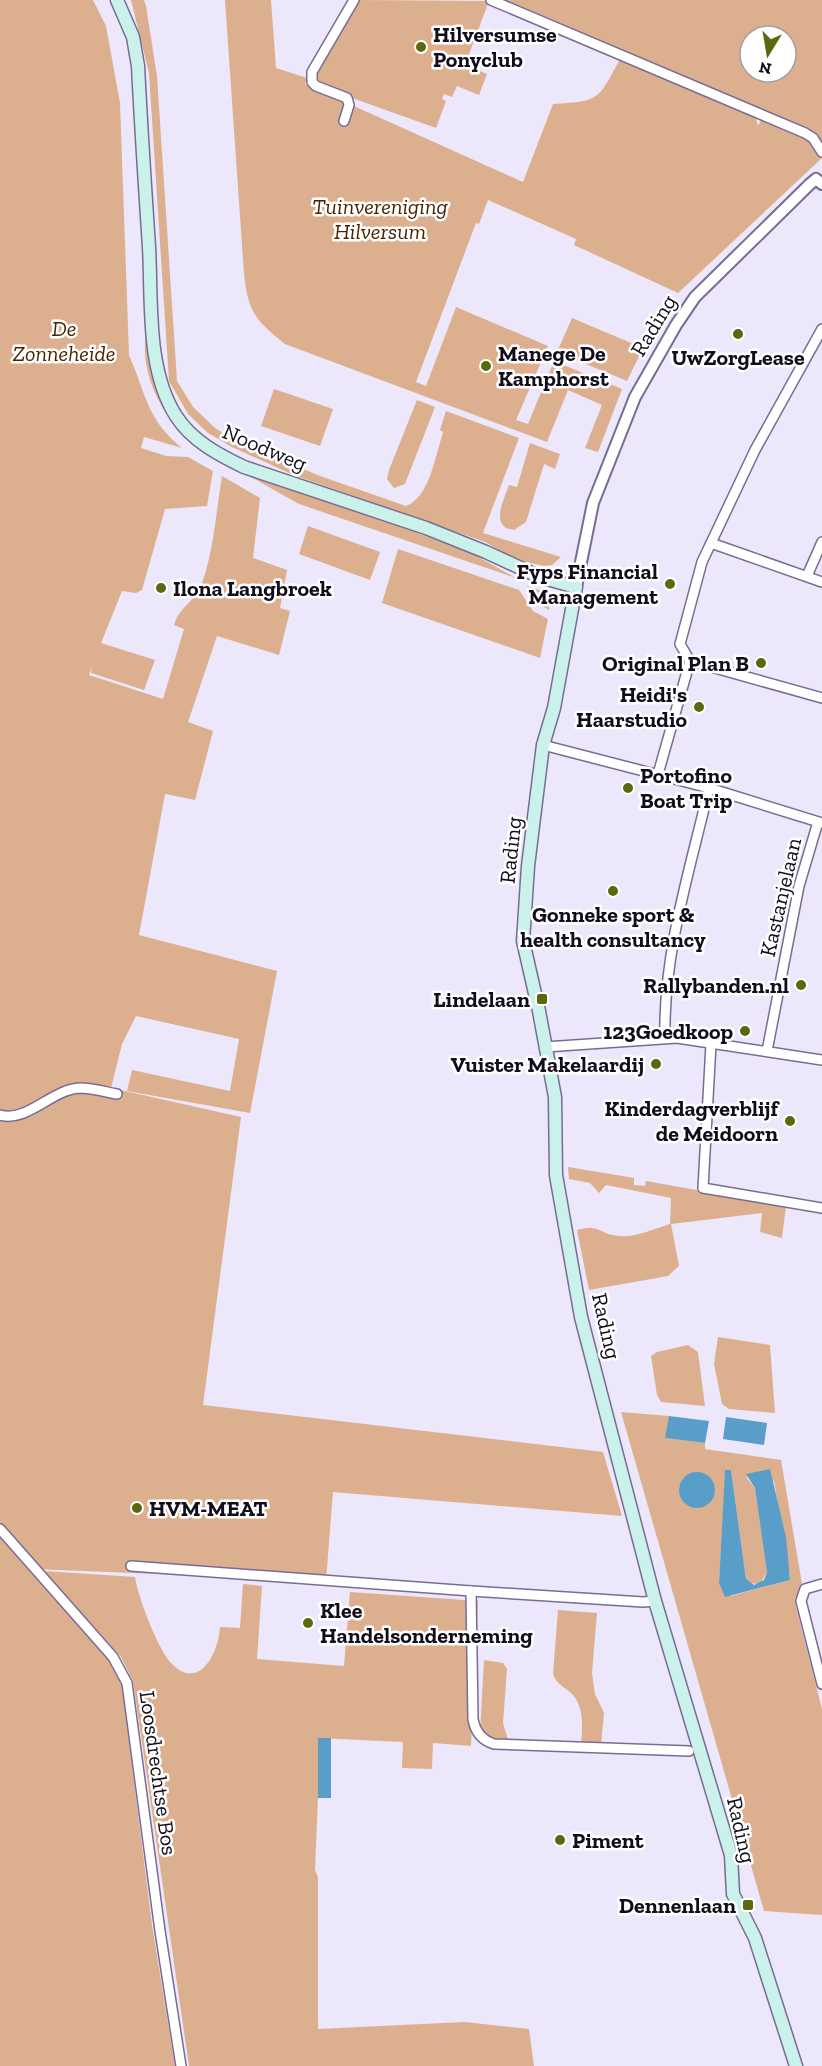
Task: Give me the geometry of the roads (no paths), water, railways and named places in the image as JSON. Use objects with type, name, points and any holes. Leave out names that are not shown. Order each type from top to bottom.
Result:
[{"type":"main road","name":"Noodweg","points":[[117,0],[132,36],[138,66],[153,330],[160,380],[176,416],[196,438],[219,455],[244,467],[426,528],[486,552],[540,578],[576,587]]},
{"type":"main road","name":"Rading","points":[[576,587],[554,708],[543,744],[528,866],[523,942],[555,1097],[556,1175],[581,1317],[656,1600],[731,1855],[734,1894],[755,1938],[796,2066]]},
{"type":"street","points":[[344,121],[349,105],[347,98],[316,86],[312,82],[312,72],[354,0]]},
{"type":"street","points":[[491,0],[805,133],[813,138],[822,152]]},
{"type":"street","name":"Rading","points":[[576,587],[593,502],[635,397],[676,325],[695,297],[820,178]]},
{"type":"street","points":[[822,329],[755,450],[702,562],[680,644],[690,661],[822,698]]},
{"type":"street","points":[[807,576],[822,542]]},
{"type":"street","points":[[711,543],[822,582]]},
{"type":"street","points":[[658,774],[690,661]]},
{"type":"street","points":[[543,744],[709,788],[820,823]]},
{"type":"street","points":[[665,1038],[665,1012],[673,948],[709,788]]},
{"type":"street","name":"Kastanjelaan","points":[[766,1051],[799,886],[820,823]]},
{"type":"street","points":[[545,1047],[665,1038],[822,1060]]},
{"type":"street","points":[[711,1044],[703,1188],[822,1208]]},
{"type":"street","points":[[0,1115],[12,1117],[54,1096],[79,1088],[117,1094]]},
{"type":"street","name":"Loosdrechtse Bos","points":[[0,1529],[113,1657],[127,1683],[160,1930],[181,2066]]},
{"type":"street","points":[[131,1566],[339,1583],[643,1602],[656,1600]]},
{"type":"street","points":[[822,1584],[805,1589],[801,1601],[822,1684]]},
{"type":"street","points":[[471,1591],[473,1719],[477,1732],[484,1740],[494,1744],[689,1751]]},
{"type":"water","points":[[669,1416],[709,1421],[705,1443],[665,1438]]},
{"type":"water","points":[[726,1417],[767,1423],[764,1445],[723,1439]]},
{"type":"water","points":[[770,1469],[786,1537],[790,1580],[725,1597],[719,1583],[725,1470],[731,1470],[746,1579],[754,1585],[764,1580],[767,1572],[755,1488],[746,1474]]},
{"type":"water","points":[[697,1472],[710,1477],[715,1490],[710,1503],[697,1508],[684,1503],[679,1490],[684,1477]]},
{"type":"water","points":[[318,1738],[331,1738],[331,1798],[318,1798]]},
{"type":"place","name":"Hilversumse Ponyclub","points":[[421,47]]},
{"type":"place","name":"UwZorgLease","points":[[738,334]]},
{"type":"place","name":"Manege De Kamphorst","points":[[486,366]]},
{"type":"place","name":"Fyps Financial Management","points":[[670,584]]},
{"type":"place","name":"Ilona Langbroek","points":[[161,588]]},
{"type":"place","name":"Original Plan B","points":[[761,663]]},
{"type":"place","name":"Heidi's Haarstudio","points":[[699,707]]},
{"type":"place","name":"Portofino Boat Trip","points":[[628,788]]},
{"type":"place","name":"Gonneke sport & health consultancy","points":[[613,891]]},
{"type":"place","name":"Rallybanden.nl","points":[[801,985]]},
{"type":"place","name":"Lindelaan","points":[[542,999]]},
{"type":"place","name":"123Goedkoop","points":[[745,1031]]},
{"type":"place","name":"Vuister Makelaardij","points":[[656,1064]]},
{"type":"place","name":"Kinderdagverblijf de Meidoorn","points":[[790,1121]]},
{"type":"place","name":"HVM-MEAT","points":[[137,1508]]},
{"type":"place","name":"Klee Handelsonderneming","points":[[308,1623]]},
{"type":"place","name":"Piment","points":[[560,1840]]},
{"type":"place","name":"Dennenlaan","points":[[748,1905]]},
{"type":"park label","name":"Tuinvereniging Hilversum","points":[[380,218]]},
{"type":"park label","name":"De Zonneheide","points":[[64,340]]}]
